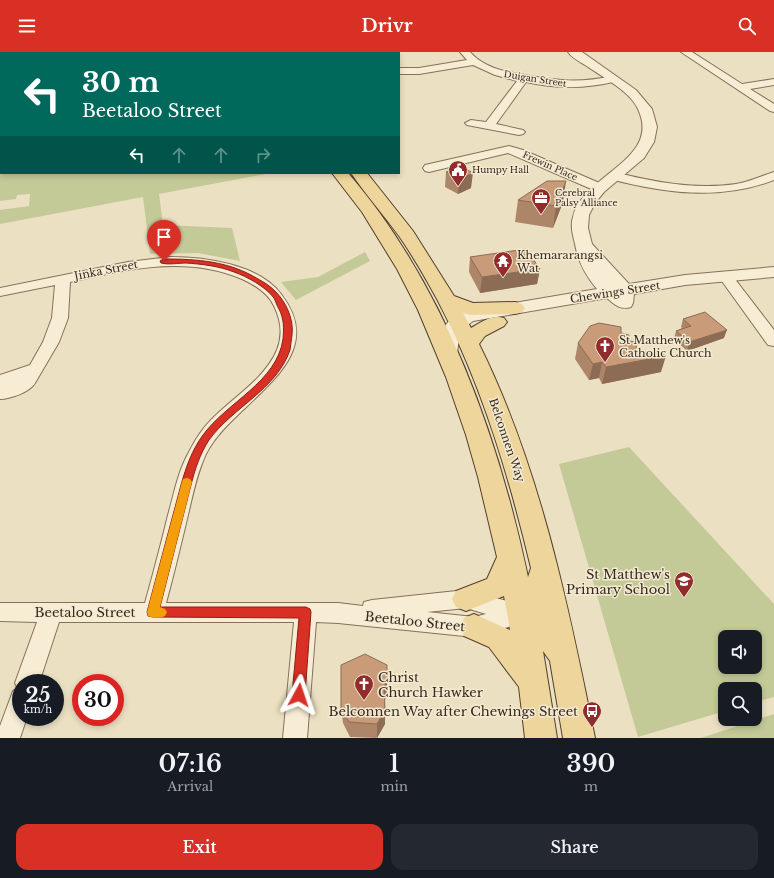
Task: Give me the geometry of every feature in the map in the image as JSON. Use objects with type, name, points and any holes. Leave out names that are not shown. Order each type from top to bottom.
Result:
[{"type":"main road","name":"Belconnen Way","points":[[341,174],[368,208],[405,248]]},
{"type":"main road","name":"Belconnen Way","points":[[361,174],[394,216],[405,248],[458,339],[490,390],[509,442],[545,564],[566,665],[579,738]]},
{"type":"main road","name":"Belconnen Way","points":[[437,303],[458,339],[464,393],[496,498],[510,558],[534,684],[541,738]]},
{"type":"main road","points":[[437,303],[471,309],[515,308]]},
{"type":"main road","points":[[458,339],[478,332],[497,322]]},
{"type":"main road","points":[[466,599],[497,586],[510,558]]},
{"type":"main road","points":[[545,564],[537,601],[521,614],[545,630],[556,644],[566,665]]},
{"type":"main road","points":[[474,626],[499,638],[534,684]]},
{"type":"street","name":"Duigan Street","points":[[465,52],[473,62],[493,72],[524,78],[573,85],[613,79]]},
{"type":"street","points":[[574,52],[637,98],[649,118],[650,129],[647,141],[640,152],[630,164],[600,188],[588,201],[581,214],[579,227],[585,258],[620,295]]},
{"type":"street","points":[[686,52],[774,109]]},
{"type":"street","points":[[400,72],[419,71],[473,62]]},
{"type":"street","points":[[488,127],[524,78]]},
{"type":"street","points":[[741,87],[774,82]]},
{"type":"street","points":[[471,123],[519,132]]},
{"type":"street","name":"Frewin Place","points":[[429,168],[509,149],[600,188]]},
{"type":"street","points":[[614,176],[638,183],[695,189],[726,188],[749,184],[774,176]]},
{"type":"street","name":"Jinka Street","points":[[0,292],[127,266],[164,261],[188,261],[219,265],[237,270],[269,289],[277,298],[285,312],[289,326],[286,350],[277,366],[263,383],[229,412],[206,437],[198,451],[186,485],[153,612]]},
{"type":"street","name":"Chewings Street","points":[[729,281],[774,272]]},
{"type":"street","points":[[0,393],[5,393],[27,383],[51,342],[60,318],[63,279]]},
{"type":"street","name":"Chewings Street","points":[[497,322],[685,280],[774,280]]},
{"type":"street","points":[[729,281],[774,341]]},
{"type":"street","name":"Chewings Street","points":[[458,339],[467,316],[515,308],[620,295]]},
{"type":"street","points":[[0,381],[19,375],[36,367]]},
{"type":"street","name":"Beetaloo Street","points":[[338,613],[466,599],[521,614]]},
{"type":"street","name":"Beetaloo Street","points":[[0,612],[306,612],[338,613],[474,626],[521,614]]},
{"type":"street","points":[[29,674],[51,612]]},
{"type":"street","points":[[295,738],[306,612]]},
{"type":"street","points":[[8,738],[12,726]]},
{"type":"green space","points":[[0,174],[266,174],[159,194],[163,225],[232,228],[240,261],[198,253],[150,254],[143,197],[0,224],[0,210],[29,206],[30,194],[17,195],[16,199],[0,201]]},
{"type":"green space","points":[[365,252],[370,261],[296,300],[281,282],[318,277]]},
{"type":"green space","points":[[629,447],[774,604],[774,697],[762,700],[762,682],[718,682],[718,713],[638,737],[559,464]]},
{"type":"green space","points":[[774,714],[774,738],[701,738],[738,726],[762,726],[762,718]]},
{"type":"building","points":[[460,166],[473,173],[459,179],[446,172]]},
{"type":"building","points":[[547,181],[566,181],[556,206],[518,200]]},
{"type":"building","points":[[526,249],[540,269],[482,277],[470,257]]},
{"type":"building","points":[[705,312],[727,330],[689,342],[676,331],[691,326],[683,319]]},
{"type":"building","points":[[599,323],[621,327],[621,333],[629,335],[629,341],[637,342],[636,350],[666,356],[606,367],[602,362],[593,364],[578,343],[590,326]]},
{"type":"building","name":"Christ Church Hawker","points":[[365,654],[387,665],[387,680],[384,686],[385,710],[377,724],[349,722],[341,709],[341,665]]},
{"type":"slow traffic","points":[[161,612],[153,612],[187,482]]},
{"type":"place","name":"Humpy Hall","points":[[458,187]]},
{"type":"place","name":"Cerebral Palsy Alliance","points":[[541,215]]},
{"type":"place","name":"Khemararangsi Wat","points":[[503,278]]},
{"type":"place","name":"St Matthew's Catholic Church","points":[[605,363]]},
{"type":"place","name":"St Matthew's Primary School","points":[[684,598]]},
{"type":"place","name":"Christ Church Hawker","points":[[364,701]]},
{"type":"place","name":"Belconnen Way after Chewings Street","points":[[592,728]]},
{"type":"route","points":[[164,261],[199,262],[229,267],[237,270],[269,289],[277,298],[285,312],[289,326],[286,350],[277,366],[263,383],[229,412],[206,437],[198,451],[186,485],[153,612],[306,612],[299,695]]}]
